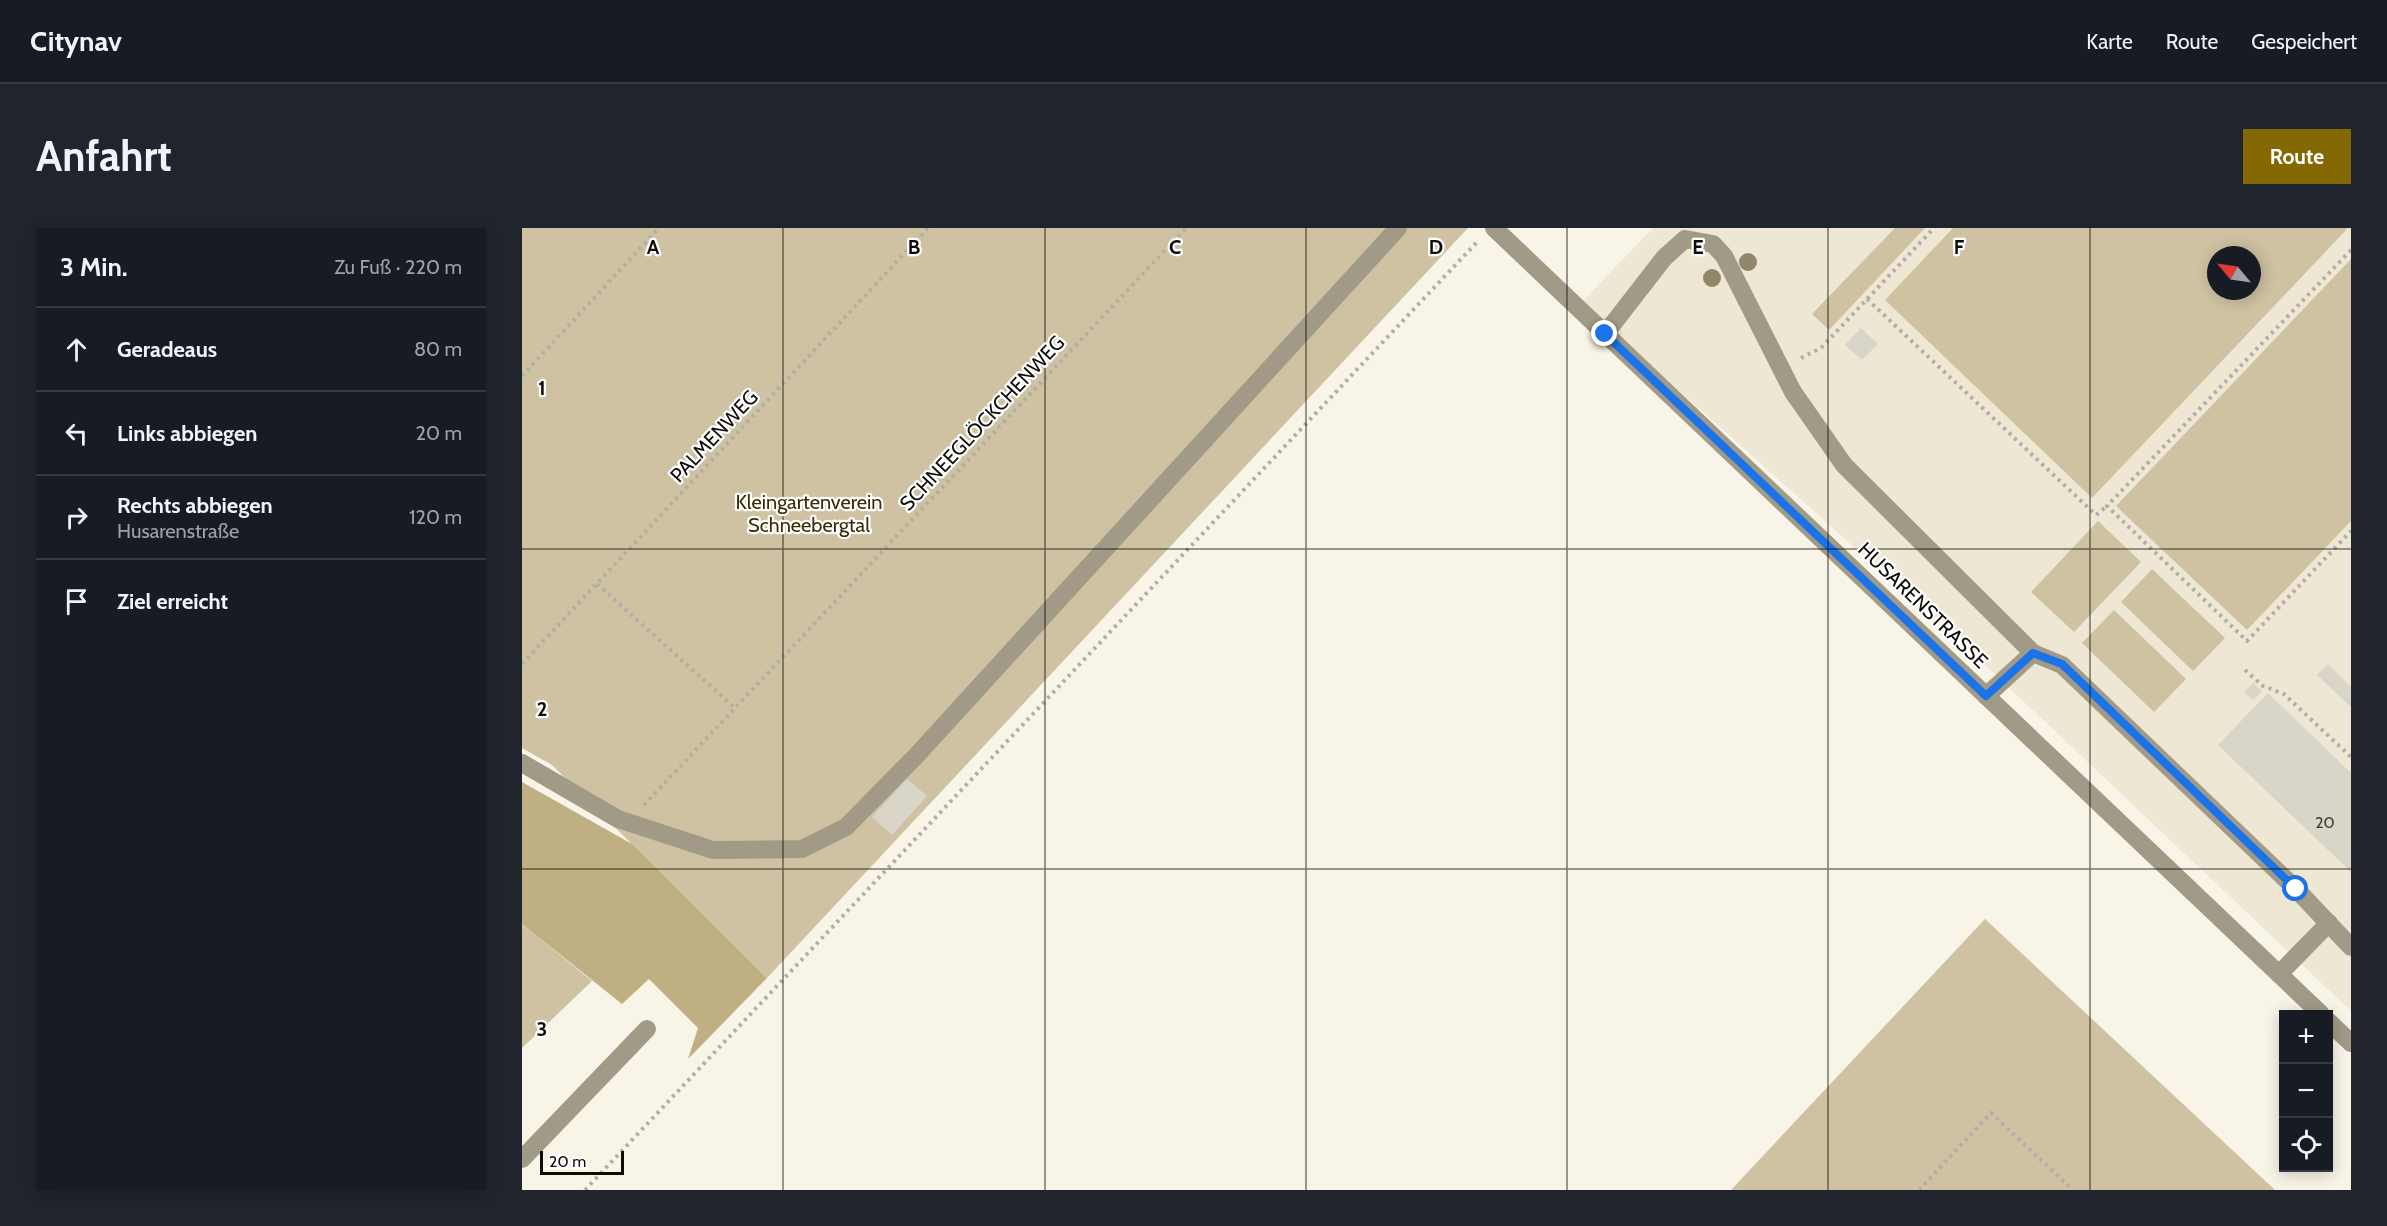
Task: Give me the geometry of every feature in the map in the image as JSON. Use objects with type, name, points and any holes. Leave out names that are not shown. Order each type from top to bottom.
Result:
[{"type":"lane","points":[[522,763],[618,819],[713,850],[802,849],[846,827],[916,756],[1398,228]]},
{"type":"lane","name":"HUSARENSTRASSE","points":[[1488,232],[1605,334],[2317,1010]]},
{"type":"lane","points":[[1605,334],[1666,257],[1685,239],[1713,244],[1724,256],[1793,392],[1844,465],[2033,653],[2062,664],[2351,947]]},
{"type":"lane","points":[[1986,696],[2033,653]]},
{"type":"lane","points":[[2279,974],[2329,923]]},
{"type":"lane","points":[[2333,1026],[2351,1043]]},
{"type":"lane","points":[[522,1159],[647,1029]]},
{"type":"path","points":[[522,375],[659,228]]},
{"type":"path","name":"PALMENWEG","points":[[522,664],[928,228]]},
{"type":"path","name":"SCHNEEGLÖCKCHENWEG","points":[[628,822],[1186,228]]},
{"type":"path","points":[[1781,368],[1821,348],[1934,228]]},
{"type":"path","points":[[585,1190],[1488,232]]},
{"type":"path","points":[[1867,299],[2096,515],[2351,250]]},
{"type":"path","points":[[2107,506],[2247,641],[2351,531]]},
{"type":"path","points":[[597,584],[735,708]]},
{"type":"path","points":[[2245,670],[2263,686],[2284,694],[2351,757]]},
{"type":"path","points":[[1919,1190],[1992,1113],[2073,1190]]},
{"type":"shaded area","points":[[1653,228],[2351,228],[2351,1011],[1965,646],[1581,303]]},
{"type":"shaded area","points":[[522,782],[632,844],[767,978],[688,1059],[698,1028],[649,979],[622,1004],[522,924]]},
{"type":"green space","name":"Kleingartenverein Schneebergtal","points":[[522,228],[1468,228],[767,978],[552,765],[522,748]]},
{"type":"green space","points":[[1895,228],[1925,228],[1829,330],[1812,314]]},
{"type":"green space","points":[[1953,228],[2348,228],[2092,498],[1885,300]]},
{"type":"green space","points":[[2351,259],[2351,521],[2247,630],[2116,506]]},
{"type":"green space","points":[[2098,521],[2141,562],[2074,632],[2031,592]]},
{"type":"green space","points":[[2152,569],[2225,638],[2193,671],[2121,602]]},
{"type":"green space","points":[[2114,610],[2186,679],[2154,712],[2082,643]]},
{"type":"green space","points":[[1985,919],[2275,1190],[1731,1190]]},
{"type":"green space","points":[[522,924],[592,981],[522,1048]]},
{"type":"building","points":[[1861,328],[1878,344],[1862,360],[1845,345]]},
{"type":"building","points":[[2328,664],[2351,687],[2351,707],[2317,675]]},
{"type":"building","points":[[2253,683],[2262,691],[2253,700],[2244,692]]},
{"type":"building","points":[[2268,693],[2351,773],[2351,872],[2218,745]]},
{"type":"building","points":[[907,779],[927,796],[892,835],[872,817]]},
{"type":"route","points":[[1605,334],[1986,696],[2033,653],[2062,664],[2296,889]]}]
